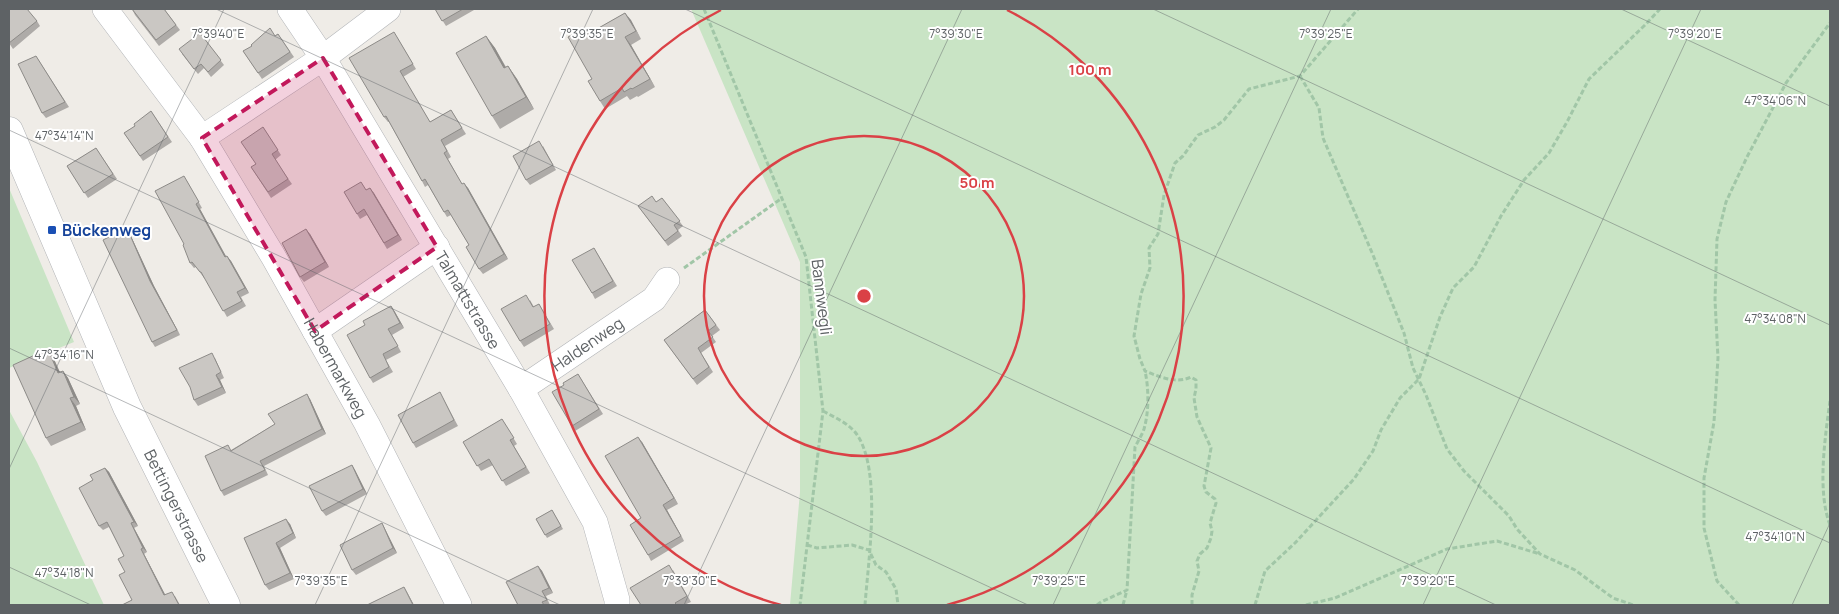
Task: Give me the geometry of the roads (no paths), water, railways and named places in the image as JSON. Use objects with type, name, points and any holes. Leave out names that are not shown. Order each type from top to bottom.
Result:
[{"type":"street","points":[[105,9],[202,138],[323,58],[388,9]]},
{"type":"street","name":"Talmattstrasse","points":[[290,9],[323,58],[437,247],[521,389],[595,522],[617,605]]},
{"type":"street","name":"Bettingerstrasse","points":[[9,131],[127,407],[226,605]]},
{"type":"street","name":"Habermarkweg","points":[[202,138],[273,256],[367,424],[459,605]]},
{"type":"street","points":[[315,331],[437,247]]},
{"type":"street","name":"Haldenweg","points":[[521,389],[660,290]]},
{"type":"place","name":"Bückenweg","points":[[52,230]]}]
